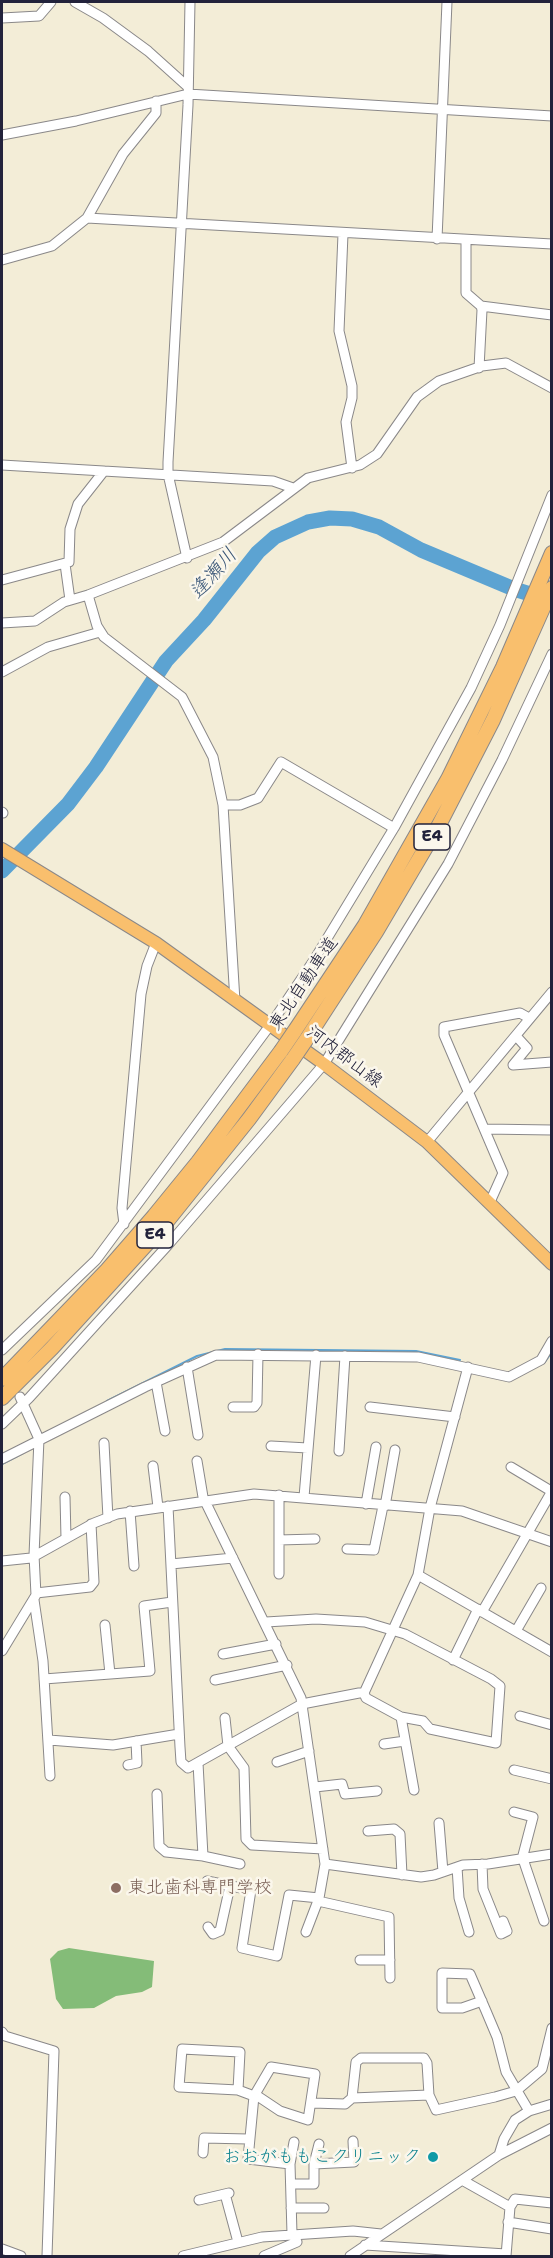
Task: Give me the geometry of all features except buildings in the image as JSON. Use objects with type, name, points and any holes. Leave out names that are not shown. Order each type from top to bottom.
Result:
[{"type":"highway","name":"東北自動車道","points":[[530,621],[550,556]]},
{"type":"highway","name":"東北自動車道","points":[[2,1398],[52,1348],[164,1225],[249,1119],[426,820],[530,621],[552,588]]},
{"type":"highway","name":"東北自動車道","points":[[2,1379],[154,1216],[287,1055]]},
{"type":"main road","name":"河内郡山線","points":[[2,849],[156,943],[235,1001],[271,1024],[427,1142],[551,1259]]},
{"type":"street","points":[[2,18],[39,16],[51,2]]},
{"type":"street","points":[[75,2],[103,18],[148,51],[188,90]]},
{"type":"street","points":[[187,558],[168,474],[182,223],[190,2]]},
{"type":"street","points":[[437,239],[447,2]]},
{"type":"street","points":[[2,135],[76,121],[156,101],[188,90],[552,116]]},
{"type":"street","points":[[2,260],[52,246],[87,218],[123,154],[156,113],[156,101]]},
{"type":"street","points":[[87,218],[552,244]]},
{"type":"street","points":[[343,234],[339,331],[352,386],[352,398],[346,422],[352,468]]},
{"type":"street","points":[[466,240],[466,293],[482,306],[552,315]]},
{"type":"street","points":[[479,368],[482,306]]},
{"type":"street","points":[[2,623],[35,621],[58,604],[187,558],[234,535],[293,488],[312,477],[352,468],[383,449],[421,393],[439,381],[479,368],[506,363],[552,388]]},
{"type":"street","points":[[2,465],[273,481],[293,488]]},
{"type":"street","points":[[2,580],[69,562],[70,529],[78,504],[104,471]]},
{"type":"street","points":[[2,1350],[96,1260],[271,1024],[315,960],[394,828],[471,688],[500,625],[552,495]]},
{"type":"street","points":[[65,564],[70,600]]},
{"type":"street","points":[[88,595],[100,632],[185,702],[211,751],[223,805],[235,1001]]},
{"type":"street","points":[[2,672],[48,647],[100,632]]},
{"type":"street","points":[[2,1424],[168,1245],[324,1064],[448,864],[502,760],[552,654]]},
{"type":"street","points":[[223,805],[240,805],[258,798],[281,762],[394,828]]},
{"type":"street","points":[[124,1224],[122,1208],[141,994],[147,966],[156,943]]},
{"type":"street","points":[[427,1142],[552,992]]},
{"type":"street","points":[[490,1202],[503,1173],[444,1035],[444,1027],[520,1013],[529,1018]]},
{"type":"street","points":[[516,1036],[527,1048],[513,1065],[552,1062]]},
{"type":"street","points":[[485,1129],[552,1130]]},
{"type":"street","points":[[2,1460],[156,1382],[216,1355],[418,1357],[512,1376],[541,1360],[552,1341]]},
{"type":"street","points":[[233,1407],[254,1407],[257,1403],[258,1354]]},
{"type":"street","points":[[304,1497],[316,1355]]},
{"type":"street","points":[[339,1452],[345,1356]]},
{"type":"street","points":[[187,1367],[198,1435]]},
{"type":"street","points":[[364,1693],[418,1575],[430,1508],[468,1367]]},
{"type":"street","points":[[156,1382],[165,1431]]},
{"type":"street","points":[[22,1400],[39,1440],[34,1555],[35,1597],[44,1679],[50,1776]]},
{"type":"street","points":[[370,1407],[455,1418]]},
{"type":"street","points":[[104,1443],[108,1518]]},
{"type":"street","points":[[271,1446],[309,1448]]},
{"type":"street","points":[[366,1504],[376,1447]]},
{"type":"street","points":[[347,1549],[374,1550],[395,1449]]},
{"type":"street","points":[[197,1461],[205,1500],[287,1665],[302,1704],[326,1864],[318,1899],[306,1932]]},
{"type":"street","points":[[153,1466],[163,1507],[171,1564],[181,1762],[188,1768],[302,1704],[364,1693]]},
{"type":"street","points":[[453,1660],[551,1491],[511,1467]]},
{"type":"street","points":[[2,1561],[28,1558],[91,1524],[130,1511],[234,1494],[304,1497],[384,1506],[462,1511],[552,1542]]},
{"type":"street","points":[[279,1496],[279,1574]]},
{"type":"street","points":[[65,1497],[66,1538]]},
{"type":"street","points":[[130,1511],[134,1566]]},
{"type":"street","points":[[2,1651],[35,1597],[90,1587],[94,1582],[91,1524]]},
{"type":"street","points":[[279,1540],[315,1539]]},
{"type":"street","points":[[171,1564],[233,1558]]},
{"type":"street","points":[[418,1575],[552,1652]]},
{"type":"street","points":[[516,1631],[541,1588]]},
{"type":"street","points":[[44,1679],[150,1671],[144,1605],[172,1602]]},
{"type":"street","points":[[266,1622],[316,1620],[365,1622],[394,1630],[453,1660],[501,1686],[496,1743],[430,1730],[423,1721],[401,1717],[366,1698],[364,1693]]},
{"type":"street","points":[[105,1625],[110,1674]]},
{"type":"street","points":[[223,1654],[276,1644]]},
{"type":"street","points":[[215,1680],[287,1665]]},
{"type":"street","points":[[520,1716],[552,1725]]},
{"type":"street","points":[[401,1717],[414,1790]]},
{"type":"street","points":[[225,1718],[228,1746],[244,1768],[246,1839],[252,1845],[323,1849]]},
{"type":"street","points":[[49,1740],[113,1745],[179,1734]]},
{"type":"street","points":[[129,1765],[137,1763],[136,1741]]},
{"type":"street","points":[[384,1744],[405,1741]]},
{"type":"street","points":[[277,1762],[309,1751]]},
{"type":"street","points":[[198,1763],[203,1856]]},
{"type":"street","points":[[514,1770],[552,1779]]},
{"type":"street","points":[[315,1787],[342,1784],[345,1794],[377,1791]]},
{"type":"street","points":[[157,1794],[159,1846],[166,1852],[203,1856],[240,1864]]},
{"type":"street","points":[[514,1812],[533,1817],[523,1859],[544,1921]]},
{"type":"street","points":[[439,1823],[443,1872]]},
{"type":"street","points":[[368,1831],[394,1829],[400,1834],[402,1875]]},
{"type":"street","points":[[326,1864],[421,1877],[458,1867],[552,1854]]},
{"type":"street","points":[[482,1864],[483,1889],[501,1934],[507,1932],[503,1921]]},
{"type":"street","points":[[458,1867],[459,1898],[469,1932]]},
{"type":"street","points":[[207,1881],[251,1890],[242,1948],[277,1956],[290,1895],[318,1899],[389,1917],[390,1978]]},
{"type":"street","points":[[208,1927],[213,1934],[220,1931],[230,1886]]},
{"type":"street","points":[[360,1960],[390,1960]]},
{"type":"street","points":[[482,2001],[462,2008],[442,2008],[442,1973],[470,1974],[482,2001],[497,2037],[506,2072],[529,2112]]},
{"type":"street","points":[[352,2098],[356,2062],[361,2058],[424,2058],[428,2063],[429,2095],[436,2110],[516,2091],[542,2069],[552,2028]]},
{"type":"street","points":[[2,2032],[5,2036],[54,2051],[47,2256]]},
{"type":"street","points":[[238,2090],[240,2052],[182,2049],[179,2087],[238,2090],[254,2096],[259,2097],[280,2111],[308,2120],[315,2074],[271,2067],[254,2096],[248,2139],[248,2159],[291,2164]]},
{"type":"street","points":[[312,2103],[345,2104],[352,2098],[429,2095]]},
{"type":"street","points":[[499,2155],[515,2120],[552,2103]]},
{"type":"street","points":[[350,2256],[499,2155],[552,2128]]},
{"type":"street","points":[[203,2153],[204,2138],[248,2139]]},
{"type":"street","points":[[314,2164],[354,2162],[353,2141]]},
{"type":"street","points":[[264,2256],[297,2242],[292,2234],[291,2208],[291,2164],[294,2142]]},
{"type":"street","points":[[291,2184],[314,2184],[314,2164],[319,2145]]},
{"type":"street","points":[[462,2180],[510,2207]]},
{"type":"street","points":[[199,2199],[228,2193],[238,2242]]},
{"type":"street","points":[[365,2245],[506,2255],[510,2207],[515,2199],[552,2203]]},
{"type":"street","points":[[291,2208],[324,2208]]},
{"type":"street","points":[[508,2223],[552,2229]]},
{"type":"street","points":[[183,2256],[238,2242],[292,2234],[353,2231],[381,2234]]},
{"type":"street","points":[[2,2249],[21,2256]]},
{"type":"green space","points":[[69,1948],[154,1961],[152,1987],[142,1992],[116,1996],[94,2008],[63,2009],[56,1999],[50,1959],[58,1951]]},
{"type":"waterway","name":"逢瀬川","points":[[2,871],[68,804],[96,767],[166,661],[204,620],[258,552],[275,537],[308,522],[330,518],[352,519],[379,527],[421,550],[514,589],[546,599]]},
{"type":"waterway","points":[[107,1401],[197,1356],[225,1349],[416,1351],[460,1360]]},
{"type":"waterway","points":[[544,1363],[552,1352]]},
{"type":"waterway","points":[[2,1464],[23,1453]]},
{"type":"place","name":"東北歯科専門学校","points":[[116,1888]]},
{"type":"place","name":"おおがももこクリニック","points":[[433,2157]]}]
